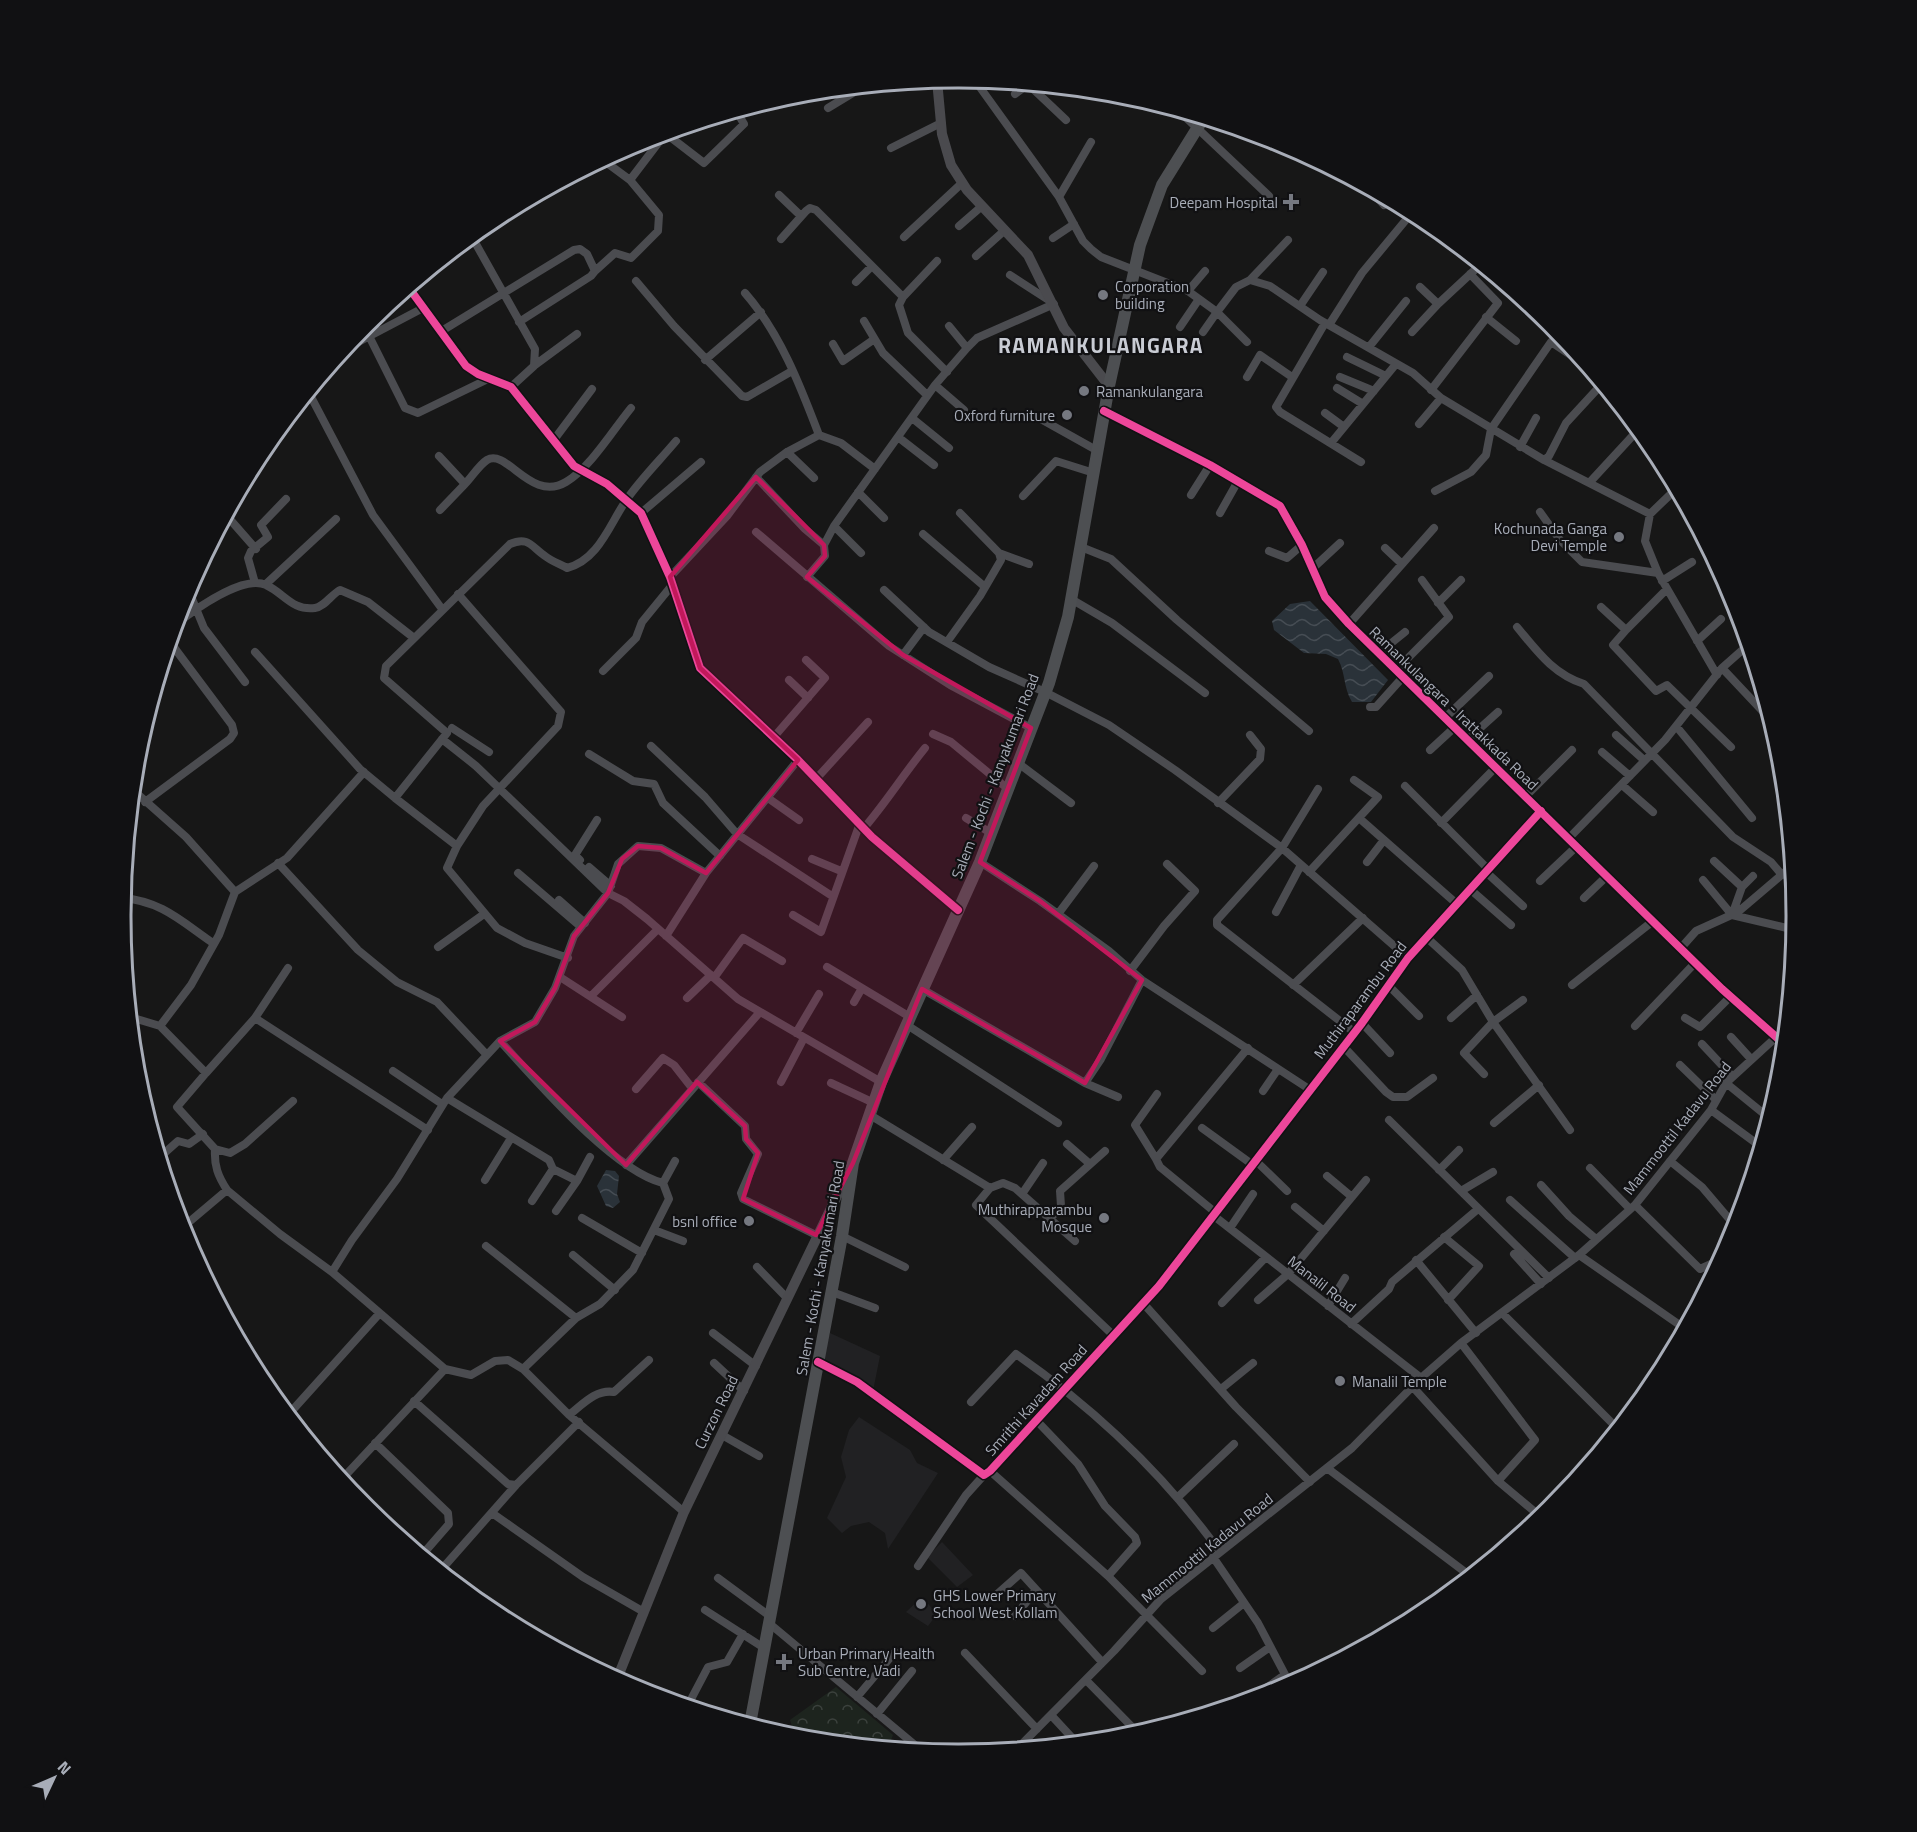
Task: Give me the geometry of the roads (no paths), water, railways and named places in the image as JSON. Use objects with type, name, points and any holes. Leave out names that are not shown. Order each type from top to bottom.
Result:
[{"type":"main road","points":[[938,89],[941,123],[951,165],[962,183],[1028,255],[1064,328],[1109,386]]},
{"type":"main road","name":"Salem - Kochi - Kanyakumari Road","points":[[751,1717],[842,1236],[853,1163],[881,1082],[980,862],[1045,692],[1071,598],[1104,411],[1140,245],[1162,185],[1199,125]]},
{"type":"main road","name":"Curzon Road","points":[[620,1671],[684,1512],[756,1366],[816,1235],[853,1163]]},
{"type":"street","points":[[980,89],[1059,197],[1091,249],[1101,257],[1188,291],[1217,312],[1247,342]]},
{"type":"street","points":[[1015,94],[1020,91]]},
{"type":"street","points":[[1036,93],[1066,120]]},
{"type":"street","points":[[828,108],[847,96]]},
{"type":"street","points":[[673,139],[704,163],[744,124],[741,118]]},
{"type":"street","points":[[891,148],[941,123]]},
{"type":"street","points":[[1200,125],[1269,196]]},
{"type":"street","points":[[1059,197],[1091,142]]},
{"type":"street","points":[[630,180],[655,146]]},
{"type":"street","points":[[519,322],[591,276],[615,253],[631,258],[658,231],[659,215],[630,180],[611,166]]},
{"type":"street","points":[[904,237],[962,183]]},
{"type":"street","points":[[779,195],[801,216]]},
{"type":"street","points":[[959,226],[982,206]]},
{"type":"street","points":[[781,239],[810,208],[816,210],[903,297]]},
{"type":"street","points":[[1361,462],[1280,412],[1276,407],[1292,377],[1362,273],[1405,220]]},
{"type":"street","points":[[1053,238],[1074,224]]},
{"type":"street","points":[[976,256],[1005,230]]},
{"type":"street","points":[[1203,332],[1236,287],[1250,280],[1288,240]]},
{"type":"street","points":[[476,245],[535,350],[534,366]]},
{"type":"street","points":[[440,332],[574,250],[580,249],[587,254],[595,271]]},
{"type":"street","points":[[937,261],[903,297],[899,305],[908,333],[947,372]]},
{"type":"street","points":[[856,282],[872,266]]},
{"type":"street","points":[[1412,332],[1474,270]]},
{"type":"street","points":[[1188,291],[1205,271]]},
{"type":"street","points":[[1300,306],[1323,272]]},
{"type":"street","points":[[1431,390],[1498,303],[1470,274]]},
{"type":"street","points":[[1010,275],[1054,304]]},
{"type":"street","points":[[1250,280],[1270,286],[1327,324],[1413,373],[1441,398],[1520,447],[1650,514]]},
{"type":"street","points":[[636,281],[705,360],[738,393],[747,397],[792,371]]},
{"type":"street","points":[[1420,287],[1438,304]]},
{"type":"street","points":[[745,292],[761,312],[792,371],[819,435],[841,443],[875,469]]},
{"type":"street","points":[[413,294],[466,366],[489,379],[511,387],[574,466],[608,483],[641,513],[672,580],[700,668],[798,760],[862,826],[957,910]]},
{"type":"street","points":[[1180,327],[1199,299]]},
{"type":"street","points":[[1369,347],[1406,301]]},
{"type":"street","points":[[807,577],[825,556],[824,544],[834,526],[927,395],[967,348],[977,338],[1054,304]]},
{"type":"street","points":[[423,308],[369,336],[405,408],[418,413],[489,379]]},
{"type":"street","points":[[705,360],[761,312]]},
{"type":"street","points":[[1486,317],[1516,341]]},
{"type":"street","points":[[864,321],[873,340],[896,367],[927,395]]},
{"type":"street","points":[[949,326],[967,348]]},
{"type":"street","points":[[511,387],[534,366],[577,334]]},
{"type":"street","points":[[833,344],[843,361],[873,340]]},
{"type":"street","points":[[1435,491],[1471,472],[1486,455],[1491,429],[1551,342],[1560,348]]},
{"type":"street","points":[[1247,377],[1260,355],[1292,377]]},
{"type":"street","points":[[1347,357],[1386,376]]},
{"type":"street","points":[[1330,443],[1396,364]]},
{"type":"street","points":[[1340,377],[1374,391]]},
{"type":"street","points":[[935,385],[964,410]]},
{"type":"street","points":[[1337,388],[1363,404]]},
{"type":"street","points":[[553,441],[592,389]]},
{"type":"street","points":[[1544,460],[1550,456],[1566,423],[1597,390]]},
{"type":"street","points":[[1419,424],[1441,398]]},
{"type":"street","points":[[312,399],[374,515],[442,609]]},
{"type":"street","points":[[440,510],[486,460],[495,458],[504,462],[527,482],[546,487],[565,483],[580,470],[631,408]]},
{"type":"street","name":"Ramankulangara - Irattakkada Road","points":[[1104,411],[1210,465],[1280,506],[1302,545],[1324,597],[1349,624],[1680,949],[1775,1037]]},
{"type":"street","points":[[1030,413],[1098,451]]},
{"type":"street","points":[[1325,413],[1344,427]]},
{"type":"street","points":[[912,418],[949,448]]},
{"type":"street","points":[[1520,447],[1536,418]]},
{"type":"street","points":[[603,671],[636,638],[642,622],[672,580],[727,516],[756,477],[788,452],[819,435]]},
{"type":"street","points":[[1590,482],[1632,436]]},
{"type":"street","points":[[898,437],[934,465]]},
{"type":"street","points":[[395,798],[447,733],[384,678],[386,666],[510,544],[519,540],[529,541],[545,556],[567,568],[578,566],[607,535],[626,500],[676,441]]},
{"type":"street","points":[[788,452],[814,478]]},
{"type":"street","points":[[439,456],[465,484]]},
{"type":"street","points":[[1023,496],[1056,461],[1094,473]]},
{"type":"street","points":[[641,513],[701,462]]},
{"type":"street","points":[[1191,495],[1210,465]]},
{"type":"street","points":[[756,477],[805,529],[824,544]]},
{"type":"street","points":[[1220,513],[1238,481]]},
{"type":"street","points":[[858,492],[884,518]]},
{"type":"street","points":[[1670,494],[1650,514],[1645,541],[1660,577],[1697,641],[1720,671],[1759,708]]},
{"type":"street","points":[[255,583],[248,558],[268,537],[261,525],[286,499]]},
{"type":"street","points":[[1540,512],[1560,540],[1582,562],[1660,577],[1692,562]]},
{"type":"street","points":[[947,642],[986,587],[1001,560],[999,554],[960,513]]},
{"type":"street","points":[[266,584],[336,519]]},
{"type":"street","points":[[232,521],[256,549]]},
{"type":"street","points":[[834,526],[861,554]]},
{"type":"street","points":[[1349,624],[1434,528]]},
{"type":"street","points":[[756,532],[903,655],[950,685],[1031,728]]},
{"type":"street","points":[[923,534],[986,587]]},
{"type":"street","points":[[1312,569],[1340,543]]},
{"type":"street","points":[[1269,552],[1287,558],[1302,545]]},
{"type":"street","points":[[1081,547],[1111,559],[1177,620],[1309,731]]},
{"type":"street","points":[[1386,548],[1402,564]]},
{"type":"street","points":[[999,554],[1029,564]]},
{"type":"street","points":[[1396,670],[1449,617],[1422,580]]},
{"type":"street","points":[[1438,603],[1461,580]]},
{"type":"street","points":[[188,616],[211,599],[255,583],[266,584],[291,604],[305,608],[317,608],[340,590],[368,602],[414,638]]},
{"type":"street","points":[[1667,589],[1613,645],[1656,691],[1668,685],[1731,747]]},
{"type":"street","points":[[884,591],[924,627],[947,642],[989,667],[1045,692],[1109,726],[1218,802],[1282,848],[1408,958]]},
{"type":"street","points":[[458,594],[561,712],[558,726],[483,806],[457,846],[447,868],[497,928],[525,944],[568,958]]},
{"type":"street","points":[[1071,598],[1112,623],[1205,693]]},
{"type":"street","points":[[192,603],[214,643],[245,682]]},
{"type":"street","points":[[1601,608],[1626,630]]},
{"type":"street","points":[[1697,641],[1721,619]]},
{"type":"street","points":[[903,655],[924,627]]},
{"type":"street","points":[[1517,627],[1553,668],[1567,678],[1584,684],[1733,837],[1771,862],[1782,875]]},
{"type":"street","points":[[1379,653],[1405,632]]},
{"type":"street","points":[[145,802],[230,739],[234,732],[232,726],[175,649]]},
{"type":"street","points":[[1569,838],[1652,753],[1720,671],[1742,650]]},
{"type":"street","points":[[255,652],[364,772],[457,846]]},
{"type":"street","points":[[773,738],[825,678],[806,660]]},
{"type":"street","points":[[1370,707],[1376,707],[1403,676]]},
{"type":"street","points":[[1445,718],[1489,676]]},
{"type":"street","points":[[789,680],[808,698]]},
{"type":"street","points":[[1468,739],[1498,712]]},
{"type":"street","points":[[816,779],[868,722]]},
{"type":"street","points":[[1676,726],[1752,818]]},
{"type":"street","points":[[1430,750],[1455,727]]},
{"type":"street","points":[[452,728],[489,752]]},
{"type":"street","points":[[933,734],[951,742],[1008,789]]},
{"type":"street","points":[[1218,802],[1260,759],[1261,749],[1250,735]]},
{"type":"street","points":[[1616,735],[1644,760]]},
{"type":"street","points":[[442,739],[476,766],[498,789],[610,889],[738,999],[881,1082]]},
{"type":"street","points":[[651,746],[705,798],[737,834],[832,896]]},
{"type":"street","points":[[793,915],[821,932],[841,871],[862,826],[896,789],[897,781],[926,748]]},
{"type":"street","points":[[1526,796],[1572,750]]},
{"type":"street","points":[[1602,752],[1630,776]]},
{"type":"street","points":[[589,754],[633,781],[654,784],[663,803],[720,856]]},
{"type":"street","points":[[666,936],[706,873],[798,760]]},
{"type":"street","points":[[1018,763],[1071,803]]},
{"type":"street","points":[[1441,823],[1496,767]]},
{"type":"street","points":[[160,1026],[191,985],[219,935],[235,892],[287,858],[364,772]]},
{"type":"street","points":[[1310,872],[1378,797],[1354,780]]},
{"type":"street","points":[[1622,785],[1653,812]]},
{"type":"street","points":[[1404,786],[1522,906]]},
{"type":"street","points":[[1318,789],[1282,848],[1217,920],[1217,925],[1354,1032]]},
{"type":"street","points":[[140,797],[186,837],[235,892]]},
{"type":"street","points":[[768,798],[799,820]]},
{"type":"street","name":"Muthiraparambu Road","points":[[1215,1215],[1362,1023],[1408,958],[1541,811]]},
{"type":"street","points":[[1359,818],[1457,904]]},
{"type":"street","points":[[966,819],[991,833]]},
{"type":"street","points":[[597,820],[575,855],[610,889]]},
{"type":"street","points":[[1367,862],[1384,840]]},
{"type":"street","points":[[332,1272],[428,1130],[444,1101],[500,1041],[535,1022],[560,977],[574,936],[610,889],[618,864],[638,846],[661,848],[706,873]]},
{"type":"street","points":[[1540,881],[1577,846]]},
{"type":"street","points":[[812,859],[841,871]]},
{"type":"street","points":[[1714,861],[1742,887]]},
{"type":"street","points":[[980,862],[1109,951],[1142,980],[1310,1089]]},
{"type":"street","points":[[278,863],[358,950],[396,982],[437,1002],[488,1055]]},
{"type":"street","points":[[1130,971],[1164,926],[1195,891],[1167,864]]},
{"type":"street","points":[[1276,912],[1301,865]]},
{"type":"street","points":[[1058,914],[1094,866]]},
{"type":"street","points":[[518,873],[583,925]]},
{"type":"street","points":[[1680,949],[1696,932],[1732,915],[1784,873]]},
{"type":"street","points":[[1584,898],[1607,876]]},
{"type":"street","points":[[1732,915],[1742,887],[1753,876]]},
{"type":"street","points":[[1703,880],[1732,915],[1786,928]]},
{"type":"street","points":[[1471,890],[1511,925]]},
{"type":"street","points":[[132,899],[162,906],[213,943]]},
{"type":"street","points":[[559,900],[583,925]]},
{"type":"street","points":[[438,947],[484,914]]},
{"type":"street","points":[[1293,985],[1363,918]]},
{"type":"street","points":[[1572,985],[1653,921]]},
{"type":"street","points":[[593,994],[658,929]]},
{"type":"street","points":[[1426,936],[1462,970],[1493,1022],[1570,1130]]},
{"type":"street","points":[[687,998],[712,977],[743,938],[782,961]]},
{"type":"street","points":[[1635,1026],[1695,963]]},
{"type":"street","points":[[288,968],[255,1018],[177,1107],[214,1149],[214,1161],[218,1175],[227,1190],[280,1234],[332,1272],[445,1370],[471,1375],[495,1361],[508,1360],[523,1369],[569,1415],[684,1512]]},
{"type":"street","points":[[827,968],[862,988],[1058,1123]]},
{"type":"street","points":[[560,977],[622,1017]]},
{"type":"street","points":[[1085,1083],[1101,1059],[1142,980]]},
{"type":"street","points":[[1388,985],[1419,1016]]},
{"type":"street","points":[[854,1002],[862,988]]},
{"type":"street","points":[[922,989],[1085,1083],[1118,1097]]},
{"type":"street","points":[[796,1033],[819,994]]},
{"type":"street","points":[[1451,1018],[1477,995]]},
{"type":"street","points":[[1685,1018],[1700,1026],[1730,997]]},
{"type":"street","points":[[1484,1074],[1464,1053],[1493,1022],[1523,1000]]},
{"type":"street","points":[[626,1165],[760,1012]]},
{"type":"street","points":[[255,1018],[428,1130]]},
{"type":"street","points":[[138,1019],[160,1026],[206,1073]]},
{"type":"street","points":[[1362,1023],[1390,1053]]},
{"type":"street","points":[[1731,1037],[1751,1059]]},
{"type":"street","name":"Mammoottil Kadavu Road","points":[[1025,1741],[1170,1591],[1352,1448],[1412,1386],[1417,1375],[1503,1314],[1577,1256],[1633,1207],[1710,1110],[1726,1083],[1775,1037]]},
{"type":"street","points":[[781,1082],[804,1038]]},
{"type":"street","points":[[500,1041],[563,1108],[626,1165],[650,1179],[663,1183],[668,1194],[668,1205],[633,1270],[600,1304],[576,1318],[523,1369]]},
{"type":"street","points":[[1702,1044],[1732,1076]]},
{"type":"street","points":[[1343,1046],[1386,1092],[1394,1097],[1407,1097],[1433,1078]]},
{"type":"street","points":[[1156,1160],[1248,1048]]},
{"type":"street","points":[[636,1089],[663,1058],[674,1065],[745,1126],[746,1139],[758,1154],[741,1194],[742,1199],[816,1235]]},
{"type":"street","points":[[1680,1065],[1715,1099]]},
{"type":"street","points":[[1263,1091],[1278,1068]]},
{"type":"street","points":[[393,1071],[549,1160],[553,1169],[577,1181]]},
{"type":"street","points":[[831,1083],[872,1109],[943,1160],[990,1188]]},
{"type":"street","points":[[1726,1083],[1762,1112]]},
{"type":"street","points":[[1494,1123],[1539,1085]]},
{"type":"street","name":"Manalil Road","points":[[1157,1094],[1135,1125],[1160,1167],[1230,1228],[1417,1375]]},
{"type":"street","points":[[214,1149],[230,1153],[245,1144],[292,1101]]},
{"type":"street","points":[[1710,1110],[1754,1142]]},
{"type":"street","points":[[1389,1119],[1549,1278]]},
{"type":"street","points":[[943,1160],[972,1127]]},
{"type":"street","points":[[1202,1128],[1254,1163],[1287,1191]]},
{"type":"street","points":[[166,1152],[178,1141],[189,1144],[203,1134]]},
{"type":"street","points":[[485,1180],[512,1138]]},
{"type":"street","points":[[1067,1144],[1090,1164]]},
{"type":"street","points":[[1439,1170],[1459,1150]]},
{"type":"street","points":[[1050,1219],[1061,1206],[1060,1191],[1105,1151]]},
{"type":"street","points":[[556,1211],[590,1157]]},
{"type":"street","points":[[663,1183],[675,1161]]},
{"type":"street","points":[[1670,1161],[1702,1187],[1729,1218]]},
{"type":"street","points":[[1022,1194],[1043,1163]]},
{"type":"street","points":[[1590,1168],[1700,1269],[1709,1265]]},
{"type":"street","points":[[532,1200],[553,1169]]},
{"type":"street","points":[[1461,1191],[1493,1172]]},
{"type":"street","points":[[1328,1176],[1352,1197]]},
{"type":"street","points":[[1258,1300],[1288,1274],[1366,1180]]},
{"type":"street","points":[[1075,1241],[1022,1194],[1003,1183],[990,1188],[976,1204],[1113,1335]]},
{"type":"street","points":[[1541,1185],[1569,1216],[1596,1239]]},
{"type":"street","points":[[190,1221],[227,1190]]},
{"type":"street","points":[[1230,1228],[1252,1194]]},
{"type":"street","points":[[1510,1200],[1577,1256],[1678,1324]]},
{"type":"street","points":[[1295,1207],[1324,1231]]},
{"type":"street","points":[[1351,1324],[1416,1260],[1478,1209]]},
{"type":"street","name":"Smrithi Kavadam Road","points":[[818,1362],[857,1382],[987,1473],[1143,1303],[1215,1215]]},
{"type":"street","points":[[582,1218],[642,1253]]},
{"type":"street","points":[[654,1230],[683,1241]]},
{"type":"street","points":[[842,1236],[905,1267]]},
{"type":"street","points":[[1444,1237],[1479,1266],[1448,1300]]},
{"type":"street","points":[[486,1246],[576,1318]]},
{"type":"street","points":[[1514,1254],[1541,1284]]},
{"type":"street","points":[[573,1255],[615,1290]]},
{"type":"street","points":[[1222,1303],[1266,1257]]},
{"type":"street","points":[[1416,1260],[1476,1333]]},
{"type":"street","points":[[757,1267],[786,1297]]},
{"type":"street","points":[[1328,1306],[1345,1278]]},
{"type":"street","points":[[831,1292],[874,1308]]},
{"type":"street","points":[[1143,1303],[1310,1482]]},
{"type":"street","points":[[294,1409],[379,1314]]},
{"type":"street","points":[[1503,1314],[1612,1423]]},
{"type":"street","points":[[713,1334],[756,1366]]},
{"type":"street","points":[[1461,1343],[1535,1440],[1498,1481]]},
{"type":"street","points":[[970,1402],[1016,1354],[1065,1388],[1119,1437],[1178,1497],[1258,1623],[1283,1676],[1278,1680]]},
{"type":"street","points":[[569,1415],[595,1394],[605,1391],[614,1392],[649,1360]]},
{"type":"street","points":[[714,1363],[744,1391]]},
{"type":"street","points":[[1221,1389],[1253,1363]]},
{"type":"street","points":[[347,1474],[445,1370]]},
{"type":"street","points":[[1412,1386],[1498,1481],[1533,1511]]},
{"type":"street","points":[[414,1401],[508,1484],[516,1485]]},
{"type":"street","points":[[1036,1420],[1078,1464],[1105,1506],[1136,1538],[1137,1544],[1107,1576]]},
{"type":"street","points":[[446,1565],[516,1485],[579,1422]]},
{"type":"street","points":[[722,1435],[759,1456]]},
{"type":"street","points":[[375,1443],[448,1513],[449,1524],[427,1549]]},
{"type":"street","points":[[1178,1497],[1234,1444]]},
{"type":"street","points":[[1328,1468],[1464,1570]]},
{"type":"street","points":[[918,1566],[966,1495],[987,1473],[1107,1576],[1202,1671]]},
{"type":"street","points":[[492,1513],[583,1577],[644,1612]]},
{"type":"street","points":[[995,1596],[1021,1574],[1102,1662]]},
{"type":"street","points":[[718,1578],[771,1620],[912,1742]]},
{"type":"street","points":[[1015,1616],[1036,1590]]},
{"type":"street","points":[[1214,1628],[1244,1603]]},
{"type":"street","points":[[705,1610],[764,1648]]},
{"type":"street","points":[[691,1699],[708,1666],[727,1662],[743,1634]]},
{"type":"street","points":[[1240,1668],[1270,1647]]},
{"type":"street","points":[[857,1697],[895,1652]]},
{"type":"street","points":[[965,1653],[1037,1729]]},
{"type":"street","points":[[877,1714],[912,1671]]},
{"type":"street","points":[[1086,1680],[1131,1725]]},
{"type":"street","points":[[1051,1715],[1070,1736]]},
{"type":"water","points":[[1310,601],[1388,680],[1371,702],[1352,702],[1338,659],[1326,654],[1304,653],[1274,630],[1272,621],[1290,604]]},
{"type":"water","points":[[606,1170],[615,1171],[619,1176],[617,1194],[620,1202],[613,1208],[606,1206],[597,1186]]},
{"type":"place","name":"Deepam Hospital","points":[[1291,202]]},
{"type":"place","name":"Corporation building","points":[[1103,295]]},
{"type":"place","name":"Ramankulangara","points":[[1084,391]]},
{"type":"place","name":"Oxford furniture","points":[[1067,415]]},
{"type":"place","name":"Kochunada Ganga Devi Temple","points":[[1619,537]]},
{"type":"place","name":"Muthirapparambu Mosque","points":[[1104,1218]]},
{"type":"place","name":"bsnl office","points":[[749,1221]]},
{"type":"place","name":"Manalil Temple","points":[[1340,1381]]},
{"type":"place","name":"GHS Lower Primary School West Kollam","points":[[921,1604]]},
{"type":"place","name":"Urban Primary Health Sub Centre, Vadi","points":[[784,1662]]},
{"type":"district","name":"RAMANKULANGARA","points":[[1101,345]]}]
